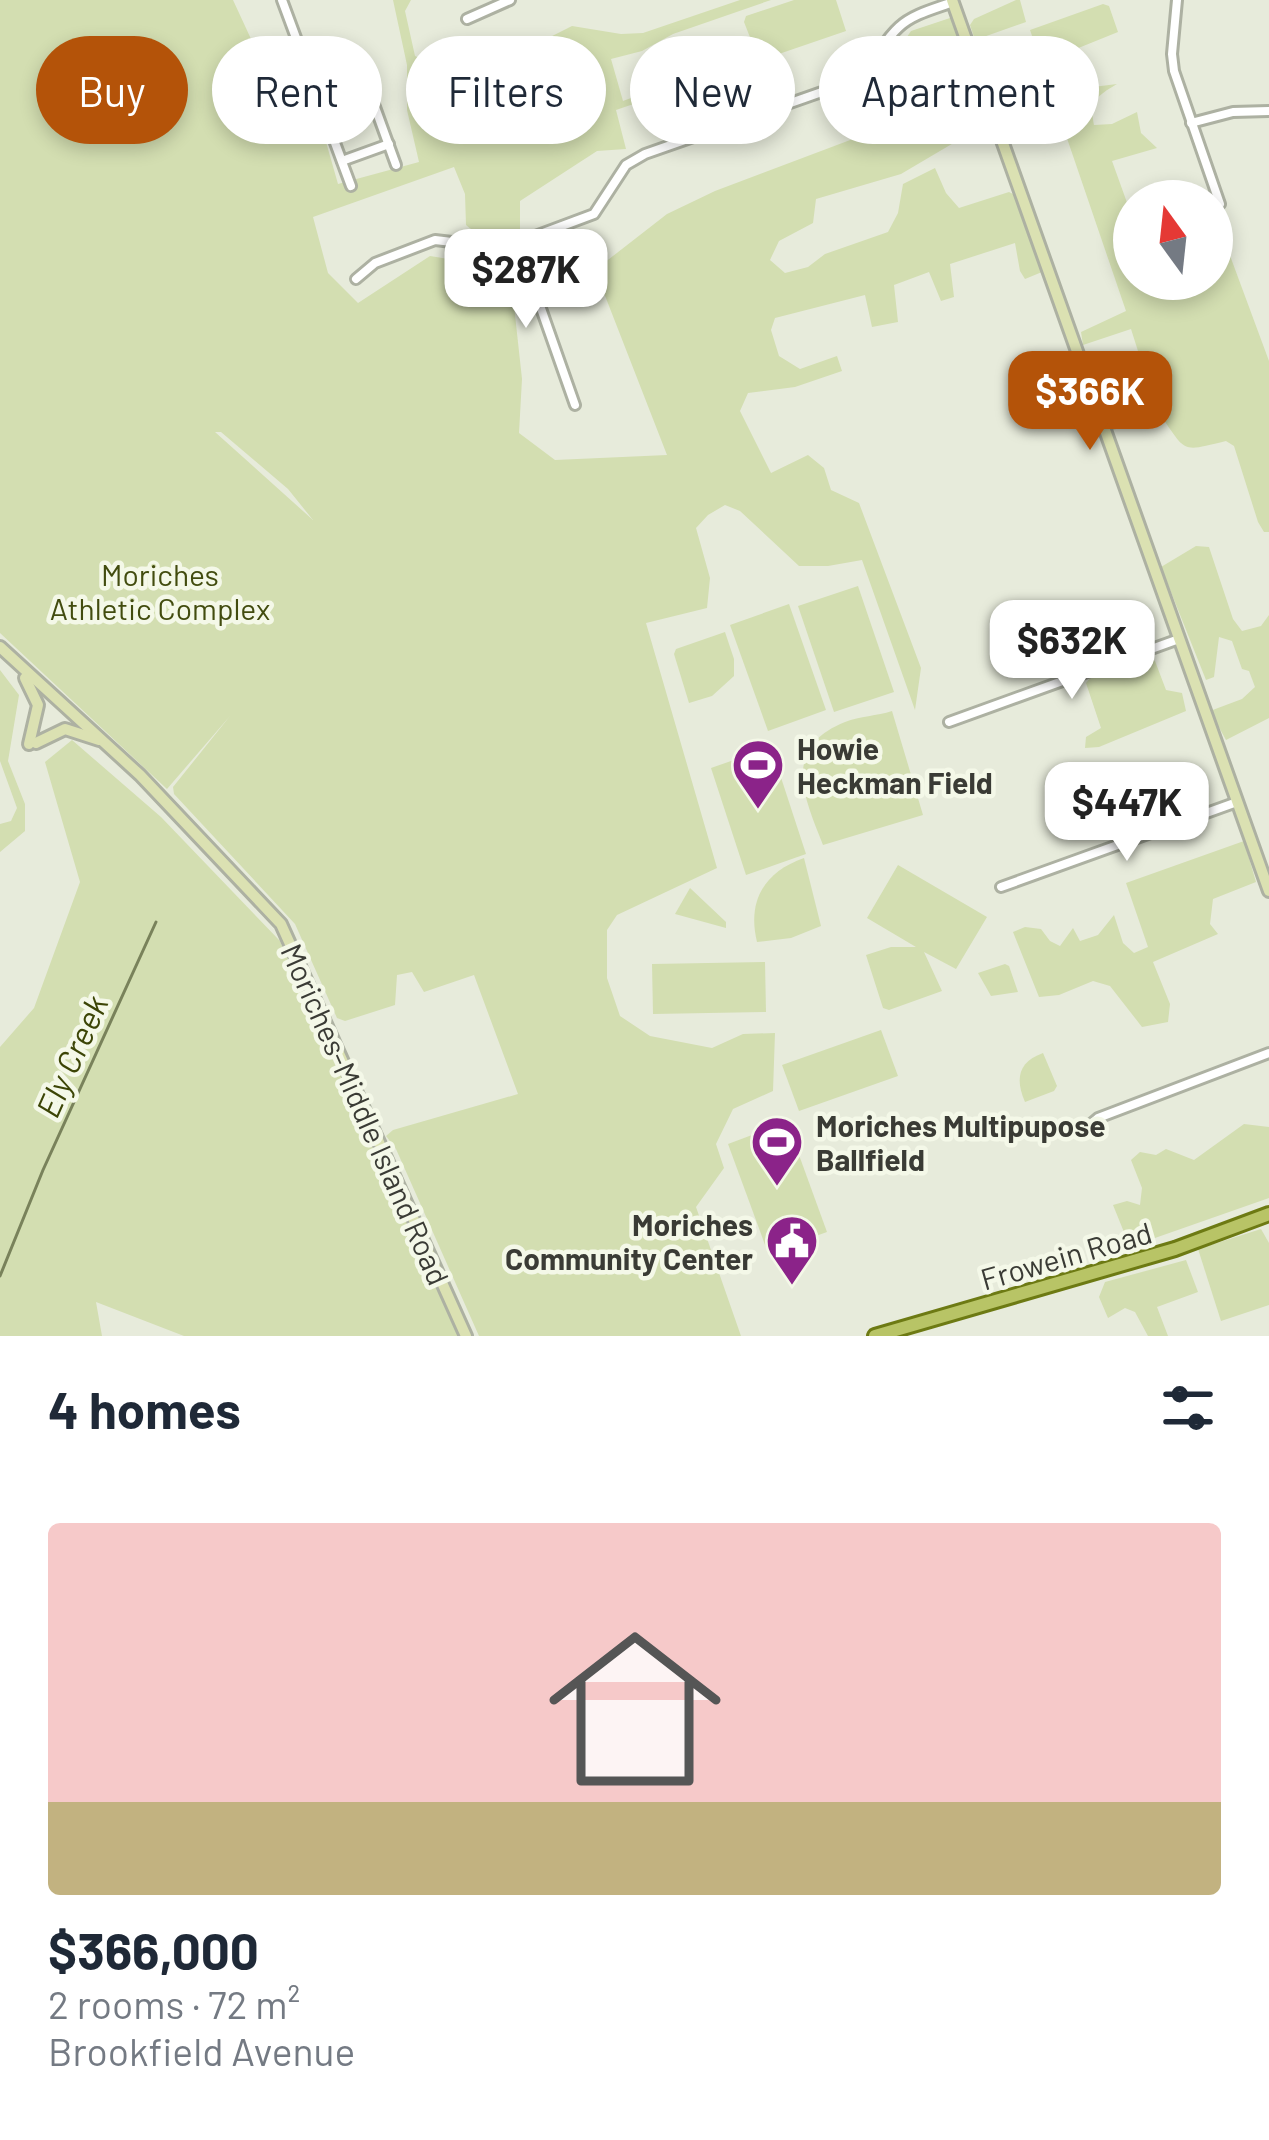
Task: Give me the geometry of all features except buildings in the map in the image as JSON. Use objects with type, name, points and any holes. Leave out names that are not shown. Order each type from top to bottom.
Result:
[{"type":"main road","points":[[952,1],[1269,891]]},
{"type":"main road","name":"Moriches-Middle Island Road","points":[[0,647],[110,746],[285,930],[466,1336]]},
{"type":"main road","points":[[13,660],[34,690],[38,705],[32,743],[65,729],[78,730],[110,746]]},
{"type":"main road","name":"Frowein Road","points":[[875,1336],[1188,1245],[1269,1214]]},
{"type":"street","points":[[281,0],[296,36]]},
{"type":"street","points":[[467,19],[510,0]]},
{"type":"street","points":[[1177,0],[1172,54],[1211,180]]},
{"type":"street","points":[[356,279],[374,263],[435,240],[483,249],[518,243],[594,214],[626,165],[645,154],[854,81],[897,28],[911,17],[952,1]]},
{"type":"street","points":[[1191,123],[1233,112],[1269,111]]},
{"type":"street","points":[[382,125],[396,165]]},
{"type":"street","points":[[336,144],[351,186]]},
{"type":"street","points":[[342,160],[389,144]]},
{"type":"street","points":[[518,243],[575,405]]},
{"type":"street","points":[[949,722],[1180,639]]},
{"type":"street","points":[[1001,886],[1238,801]]},
{"type":"street","points":[[1091,1124],[1269,1053]]},
{"type":"green space","name":"Moriches Athletic Complex","points":[[0,0],[233,0],[250,36],[212,36],[212,144],[327,144],[338,184],[419,162],[415,144],[606,144],[606,36],[552,36],[572,26],[643,33],[740,0],[771,0],[669,36],[630,36],[630,54],[611,59],[623,101],[630,98],[630,105],[616,110],[626,149],[597,151],[520,201],[520,232],[485,236],[466,225],[465,194],[454,167],[313,217],[328,273],[358,303],[430,256],[510,269],[522,379],[519,433],[555,460],[667,455],[595,270],[667,214],[840,144],[952,144],[901,174],[816,199],[813,223],[779,241],[770,260],[785,273],[888,232],[898,213],[903,184],[935,168],[959,208],[1009,192],[1015,195],[1042,272],[1025,279],[1015,243],[950,264],[954,297],[941,301],[929,272],[894,285],[898,322],[872,327],[865,295],[775,318],[771,330],[779,356],[800,369],[837,356],[842,371],[795,387],[748,393],[740,411],[771,473],[808,455],[824,468],[831,490],[859,503],[921,668],[915,710],[862,560],[799,566],[740,511],[725,505],[696,528],[710,578],[707,608],[646,623],[717,868],[617,915],[607,930],[607,978],[620,1016],[650,1036],[712,1048],[743,1034],[775,1033],[773,1091],[733,1109],[716,1144],[724,1168],[696,1207],[741,1336],[479,1336],[386,1136],[518,1094],[474,975],[424,992],[412,972],[397,975],[395,1005],[345,1021],[337,1018],[295,924],[174,794],[173,787],[230,716],[167,789],[0,633]],"holes":[[[215,432],[221,432],[288,489],[313,520]]]},
{"type":"green space","points":[[393,0],[411,0],[405,11],[411,36],[406,36],[406,60]]},
{"type":"green space","points":[[794,0],[836,0],[846,31],[819,36],[819,40],[795,49],[795,36],[750,36],[744,22],[746,16]]},
{"type":"green space","points":[[1020,0],[1026,22],[974,36],[970,25]]},
{"type":"green space","points":[[1103,4],[1109,6],[1118,32],[1099,40],[1099,36],[1032,36],[1030,30]]},
{"type":"green space","points":[[953,17],[960,36],[908,36],[911,31]]},
{"type":"green space","points":[[1137,112],[1141,133],[1157,148],[1112,161],[1119,180],[1113,180],[1113,273],[1069,144],[1099,144],[1099,125]]},
{"type":"green space","points":[[1233,264],[1269,361],[1269,532],[1258,522],[1234,446],[1226,441],[1186,446],[1161,416],[1113,430],[1101,399],[1139,379],[1144,370],[1131,329],[1083,345],[1081,332],[1126,311],[1122,300],[1233,300]]},
{"type":"green space","points":[[1196,546],[1209,547],[1233,619],[1242,631],[1261,626],[1269,615],[1269,718],[1226,740],[1210,711],[1242,699],[1255,687],[1249,671],[1242,669],[1232,641],[1219,637],[1214,677],[1206,680],[1161,567]]},
{"type":"green space","points":[[858,586],[894,692],[834,712],[798,606]]},
{"type":"green space","points":[[789,604],[826,710],[768,731],[730,625]]},
{"type":"green space","points":[[725,632],[734,676],[712,696],[689,703],[676,649]]},
{"type":"green space","points":[[1147,657],[1155,661],[1166,690],[1182,693],[1186,711],[1099,747],[1085,748],[1086,737],[1101,728],[1086,683],[1092,676]]},
{"type":"green space","points":[[0,670],[19,695],[8,761],[25,804],[25,831],[0,852],[0,824],[11,821],[17,808],[0,761]]},
{"type":"green space","points":[[892,711],[923,815],[823,845],[803,776],[812,746],[845,722]]},
{"type":"green space","points":[[72,740],[161,817],[280,941],[458,1336],[184,1336],[96,1302],[102,1336],[0,1336],[0,1047],[34,1008],[80,882],[45,762]]},
{"type":"green space","name":"Howie Heckman Field","points":[[771,747],[806,854],[746,875],[711,768]]},
{"type":"green space","points":[[1135,770],[1146,770],[1155,787],[1170,791],[1172,805],[1162,819],[1106,837],[1095,818],[1095,806],[1128,792]]},
{"type":"green space","points":[[1244,841],[1256,882],[1213,899],[1210,924],[1218,934],[1153,962],[1170,1004],[1168,1022],[1142,1027],[1110,986],[1093,981],[1059,995],[1039,997],[1013,932],[1025,927],[1041,929],[1060,946],[1073,928],[1080,941],[1098,935],[1114,915],[1123,943],[1134,953],[1148,947],[1126,883]]},
{"type":"green space","points":[[804,858],[821,926],[791,938],[757,942],[754,914],[762,890],[778,871]]},
{"type":"green space","points":[[898,865],[987,917],[956,969],[924,952],[942,991],[889,1010],[883,1008],[866,955],[891,947],[916,947],[867,918]]},
{"type":"green space","points":[[690,888],[726,922],[726,928],[675,914]]},
{"type":"green space","points":[[765,962],[766,1012],[653,1014],[652,964]]},
{"type":"green space","points":[[1005,964],[1018,992],[991,996],[978,973]]},
{"type":"green space","points":[[881,1030],[898,1076],[799,1111],[782,1065]]},
{"type":"green space","points":[[1043,1053],[1057,1086],[1025,1102],[1021,1072],[1028,1061]]},
{"type":"green space","name":"Moriches Multipupose Ballfield","points":[[787,1122],[827,1232],[768,1253],[728,1144]]},
{"type":"green space","points":[[1244,1124],[1269,1127],[1269,1198],[1135,1245],[1128,1242],[1113,1205],[1127,1201],[1140,1205],[1142,1188],[1131,1160],[1140,1152],[1156,1155],[1166,1149],[1194,1160]]},
{"type":"green space","points":[[1261,1229],[1269,1243],[1269,1305],[1221,1321],[1198,1249]]},
{"type":"green space","points":[[1186,1260],[1198,1292],[1157,1307],[1168,1336],[1148,1336],[1135,1312],[1125,1308],[1108,1318],[1099,1297],[1105,1282]]},
{"type":"waterway","name":"Ely Creek","points":[[0,1276],[156,922]]},
{"type":"place","name":"Howie Heckman Field","points":[[758,811]]},
{"type":"place","name":"Moriches Multipupose Ballfield","points":[[777,1188]]},
{"type":"place","name":"Moriches Community Center","points":[[792,1287]]}]
